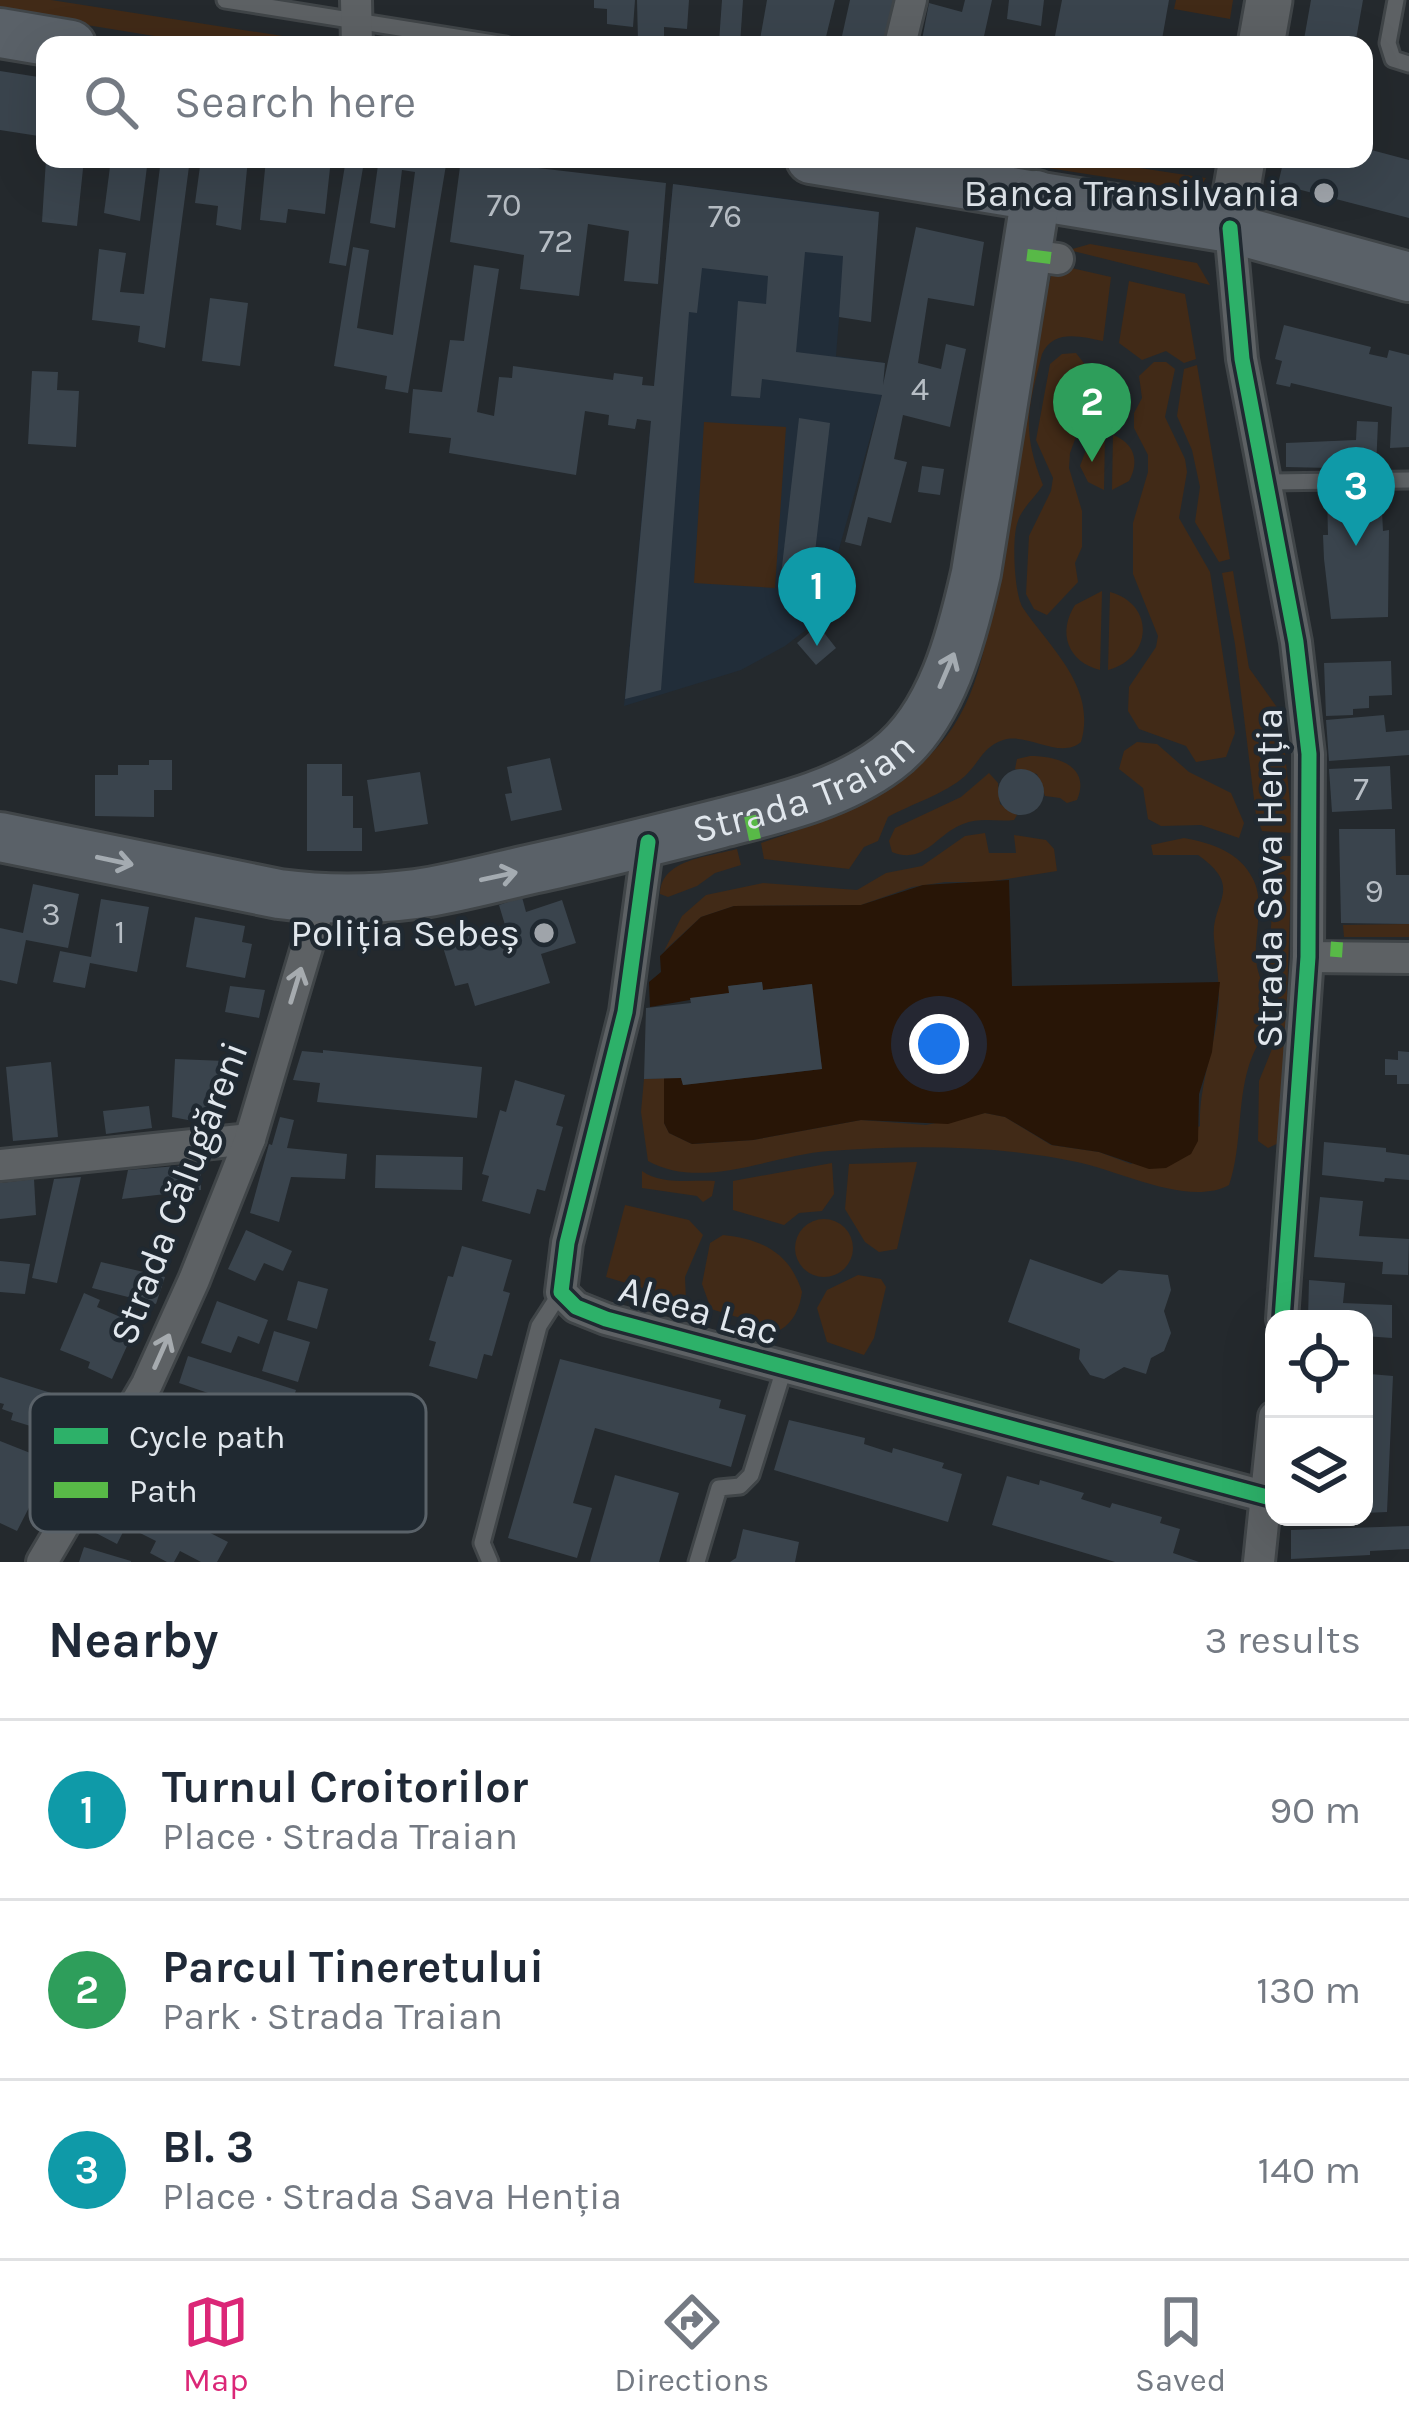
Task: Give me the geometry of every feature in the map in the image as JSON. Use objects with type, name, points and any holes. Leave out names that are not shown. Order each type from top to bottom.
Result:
[{"type":"main road","points":[[1263,36],[1269,0]]},
{"type":"main road","points":[[0,33],[36,39]]},
{"type":"main road","points":[[895,168],[1230,228],[1409,278]]},
{"type":"main road","points":[[1230,228],[1240,168]]},
{"type":"main road","name":"Strada Traian","points":[[0,837],[321,900],[418,894],[648,842],[753,830],[890,757],[918,726],[962,632],[1042,257],[1036,195]]},
{"type":"street","points":[[902,36],[911,0]]},
{"type":"street","name":"Strada Sava Henția","points":[[1230,228],[1224,308],[1264,482],[1306,706],[1310,847],[1327,952],[1283,1310]]},
{"type":"street","name":"Aleea Lac","points":[[648,842],[625,1012],[567,1244],[561,1292],[576,1307],[606,1319],[1265,1496]]},
{"type":"street","name":"Strada Călugăreni","points":[[141,1394],[194,1280],[250,1138],[321,900]]},
{"type":"street","points":[[1327,952],[1409,958]]},
{"type":"street","points":[[0,1165],[250,1138]]},
{"type":"street","points":[[1259,1562],[1265,1513]]},
{"type":"street","name":"Strada Călugăreni","points":[[42,1562],[60,1532]]},
{"type":"lane","points":[[225,0],[448,36]]},
{"type":"lane","points":[[1396,0],[1388,49],[1393,59],[1409,64]]},
{"type":"lane","points":[[1264,482],[1409,480]]},
{"type":"lane","points":[[490,1562],[482,1543],[493,1500],[539,1326],[561,1292]]},
{"type":"lane","points":[[697,1562],[719,1488],[740,1486],[751,1474],[784,1369]]},
{"type":"shaded area","points":[[0,0],[51,0],[282,36],[154,36],[0,11]]},
{"type":"shaded area","points":[[1176,0],[1233,0],[1230,19],[1174,9]]},
{"type":"shaded area","points":[[1048,168],[1140,168],[1206,178],[1200,187],[1189,190]]},
{"type":"shaded area","points":[[673,184],[848,207],[836,356],[885,363],[882,395],[815,623],[741,670],[624,706]]},
{"type":"shaded area","points":[[1090,244],[1197,263],[1210,285],[1069,250]]},
{"type":"shaded area","points":[[1054,264],[1111,277],[1103,341],[1060,338],[1042,354],[1029,434],[1043,485],[1019,518],[1015,532],[1015,567],[1023,608],[1077,686],[1084,722],[1081,742],[1065,748],[1007,739],[993,745],[957,782],[888,817],[878,841],[864,847],[849,869],[764,859],[761,843],[841,813],[892,786],[935,750],[965,705],[982,658],[1025,398]]},
{"type":"shaded area","points":[[1129,281],[1185,294],[1196,359],[1184,363],[1166,351],[1142,360],[1119,343]]},
{"type":"shaded area","points":[[1076,353],[1086,366],[1084,415],[1069,468],[1082,511],[1082,547],[1075,563],[1078,582],[1047,615],[1034,609],[1026,594],[1029,536],[1053,478],[1036,440],[1050,364],[1062,354]]},
{"type":"shaded area","points":[[1154,362],[1166,362],[1175,369],[1165,417],[1187,472],[1179,518],[1210,572],[1235,733],[1226,757],[1196,762],[1186,746],[1139,729],[1128,711],[1129,687],[1156,647],[1158,636],[1133,574],[1133,523],[1148,472],[1148,455],[1134,428],[1134,413],[1142,398],[1139,376]]},
{"type":"shaded area","points":[[1197,365],[1230,559],[1219,562],[1195,522],[1200,487],[1192,450],[1177,416],[1184,369]]},
{"type":"shaded area","points":[[704,422],[786,427],[775,588],[694,583]]},
{"type":"shaded area","points":[[1105,435],[1104,490],[1088,482],[1080,466],[1089,442]]},
{"type":"shaded area","points":[[1113,435],[1126,443],[1134,460],[1129,481],[1112,490]]},
{"type":"shaded area","points":[[1233,571],[1249,668],[1281,713],[1293,833],[1262,831],[1256,815],[1222,573]]},
{"type":"shaded area","points":[[1102,591],[1100,670],[1073,653],[1067,626],[1075,605]]},
{"type":"shaded area","points":[[1110,592],[1135,608],[1143,631],[1134,654],[1108,670]]},
{"type":"shaded area","points":[[1137,742],[1157,744],[1189,772],[1231,793],[1244,823],[1239,838],[1201,825],[1161,826],[1148,819],[1143,788],[1119,769],[1124,751]]},
{"type":"shaded area","points":[[1030,756],[1070,766],[1080,779],[1077,800],[1067,803],[1045,796],[1037,774],[1015,769],[1017,759]]},
{"type":"shaded area","points":[[989,773],[998,783],[1000,804],[1017,815],[1014,820],[969,822],[913,855],[892,852],[889,841],[895,828],[961,797]]},
{"type":"shaded area","points":[[985,833],[989,853],[1016,853],[1014,835],[1046,840],[1054,849],[1057,871],[912,887],[861,905],[734,906],[701,917],[664,951],[682,916],[706,895],[763,883],[857,890],[886,873],[922,866],[965,836]]},
{"type":"shaded area","points":[[1184,838],[1233,855],[1247,870],[1258,898],[1256,961],[1270,1015],[1247,1072],[1229,1185],[1213,1191],[1175,1190],[1077,1162],[953,1148],[829,1151],[691,1173],[648,1161],[641,1112],[644,1079],[664,1078],[664,1123],[669,1133],[692,1144],[753,1140],[861,1120],[926,1125],[985,1113],[1005,1117],[1051,1145],[1099,1152],[1131,1164],[1200,1126],[1218,1014],[1214,926],[1223,886],[1198,855],[1153,855],[1151,845]]},
{"type":"shaded area","points":[[737,849],[741,865],[668,897],[660,894],[662,882],[677,866]]},
{"type":"shaded area","points":[[1274,856],[1292,856],[1282,1135],[1281,1142],[1268,1148],[1258,1141],[1259,1081],[1279,1016],[1277,984],[1268,959],[1273,904],[1268,863]]},
{"type":"shaded area","points":[[1009,880],[1012,986],[1220,982],[1212,1052],[1199,1094],[1198,1141],[1191,1154],[1166,1168],[1149,1169],[1099,1152],[1052,1145],[1005,1117],[985,1113],[948,1124],[861,1120],[753,1140],[692,1144],[669,1133],[664,1123],[664,1078],[681,1078],[683,1085],[822,1069],[811,984],[763,990],[762,982],[729,986],[729,993],[650,1007],[649,982],[661,972],[660,956],[701,917],[734,906],[861,905],[923,885]]},
{"type":"shaded area","points":[[1409,924],[1409,937],[1344,937],[1343,925]]},
{"type":"shaded area","points":[[917,1162],[897,1249],[879,1252],[865,1242],[845,1209],[849,1164]]},
{"type":"shaded area","points":[[832,1163],[834,1194],[822,1211],[799,1213],[784,1225],[733,1210],[733,1181]]},
{"type":"shaded area","points":[[642,1171],[667,1180],[715,1181],[712,1196],[703,1202],[697,1196],[642,1188]]},
{"type":"shaded area","points":[[625,1205],[689,1220],[703,1235],[685,1277],[686,1301],[606,1277]]},
{"type":"shaded area","points":[[824,1219],[844,1228],[853,1248],[844,1268],[824,1277],[804,1268],[795,1248],[804,1228]]},
{"type":"shaded area","points":[[723,1235],[773,1250],[790,1267],[802,1292],[795,1314],[780,1330],[711,1309],[702,1284],[710,1243]]},
{"type":"shaded area","points":[[858,1275],[881,1279],[886,1287],[874,1338],[864,1355],[827,1342],[817,1308],[827,1290]]},
{"type":"building","points":[[594,0],[635,0],[633,27],[607,24],[607,9],[594,8]]},
{"type":"building","points":[[637,0],[689,0],[687,29],[664,27],[664,36],[638,36]]},
{"type":"building","points":[[722,0],[743,0],[741,36],[719,36]]},
{"type":"building","points":[[767,0],[835,0],[826,36],[761,36]]},
{"type":"building","points":[[850,0],[897,0],[890,36],[842,36]]},
{"type":"building","points":[[965,0],[992,0],[984,36],[923,36],[929,3],[962,12]]},
{"type":"building","points":[[1009,0],[1044,0],[1041,26],[1007,19]]},
{"type":"building","points":[[1062,0],[1169,0],[1163,36],[1055,36]]},
{"type":"building","points":[[1311,0],[1363,0],[1357,36],[1305,36]]},
{"type":"building","points":[[0,71],[36,77],[36,136],[0,130]]},
{"type":"building","points":[[1373,150],[1409,160],[1409,218],[1278,184],[1282,168],[1373,168]]},
{"type":"building","points":[[45,168],[83,168],[77,226],[42,222]]},
{"type":"building","points":[[110,168],[147,168],[140,221],[104,213]]},
{"type":"building","points":[[160,168],[189,168],[165,348],[138,342],[140,326],[92,320],[99,249],[126,253],[120,292],[144,294]]},
{"type":"building","points":[[200,168],[247,168],[241,230],[216,225],[218,206],[195,203]]},
{"type":"building","points":[[265,168],[330,168],[325,214],[288,209],[286,223],[260,220]]},
{"type":"building","points":[[345,168],[363,168],[346,266],[329,263]]},
{"type":"building","points":[[378,168],[446,168],[408,393],[385,389],[387,376],[334,366],[353,247],[369,250],[357,328],[393,335],[415,172],[402,170],[395,228],[370,223]]},
{"type":"building","points":[[460,168],[538,168],[666,183],[658,284],[624,281],[629,231],[588,224],[579,296],[520,289],[524,255],[450,242]]},
{"type":"building","points":[[673,184],[879,212],[871,322],[839,317],[843,256],[805,252],[796,352],[885,363],[883,385],[916,227],[984,242],[974,306],[928,298],[918,363],[941,369],[946,344],[966,349],[950,427],[903,415],[894,459],[907,462],[891,523],[868,517],[861,546],[845,542],[882,395],[762,379],[760,398],[731,396],[738,301],[766,304],[768,276],[702,268],[697,313],[689,312],[661,690],[625,699],[651,421],[637,419],[635,429],[608,425],[609,415],[585,411],[576,475],[449,453],[451,438],[409,433],[413,389],[442,392],[450,340],[464,341],[474,265],[499,269],[477,412],[494,416],[499,377],[512,378],[513,366],[613,380],[614,373],[643,377],[642,385],[654,386]]},
{"type":"building","points":[[210,298],[248,303],[240,366],[202,361]]},
{"type":"building","points":[[1284,325],[1371,347],[1369,354],[1387,358],[1389,350],[1409,355],[1409,447],[1390,448],[1392,407],[1291,383],[1290,387],[1276,384],[1282,361],[1275,359]]},
{"type":"building","points":[[32,371],[58,372],[57,390],[79,391],[76,447],[28,444]]},
{"type":"building","points":[[799,418],[830,423],[811,587],[780,584]]},
{"type":"building","points":[[1357,421],[1378,422],[1376,469],[1286,467],[1286,443],[1356,440]]},
{"type":"building","points":[[922,466],[944,469],[940,495],[918,492]]},
{"type":"building","points":[[1381,492],[1383,531],[1389,530],[1388,617],[1331,619],[1323,535],[1328,535],[1327,495]]},
{"type":"building","points":[[818,625],[836,648],[816,665],[797,643]]},
{"type":"building","points":[[1391,661],[1392,695],[1369,696],[1369,708],[1353,709],[1353,715],[1326,716],[1324,663]]},
{"type":"building","points":[[1384,715],[1386,732],[1409,730],[1409,755],[1329,761],[1326,720]]},
{"type":"building","points":[[550,758],[562,810],[511,821],[505,794],[512,793],[507,767]]},
{"type":"building","points":[[149,760],[172,760],[172,790],[154,790],[154,817],[95,816],[95,775],[118,775],[118,765],[149,765]]},
{"type":"building","points":[[307,764],[342,764],[342,796],[353,796],[353,828],[362,828],[362,851],[307,851]]},
{"type":"building","points":[[1390,766],[1392,809],[1332,812],[1329,769]]},
{"type":"building","points":[[1021,769],[1037,776],[1044,792],[1037,808],[1021,815],[1005,808],[998,792],[1005,776]]},
{"type":"building","points":[[420,772],[428,824],[375,832],[367,780]]},
{"type":"building","points":[[1339,829],[1395,829],[1396,875],[1409,875],[1409,924],[1341,923]]},
{"type":"building","points":[[33,884],[79,894],[68,948],[26,940],[17,984],[0,980],[0,928],[23,933]]},
{"type":"building","points":[[522,897],[526,912],[562,900],[576,943],[541,954],[550,983],[475,1006],[468,983],[455,986],[442,944],[505,925],[499,905]]},
{"type":"building","points":[[101,899],[149,907],[137,972],[90,963],[85,988],[53,982],[60,951],[91,957]]},
{"type":"building","points":[[195,917],[245,926],[242,942],[252,944],[245,978],[186,967]]},
{"type":"building","points":[[762,982],[763,990],[812,984],[822,1069],[683,1085],[681,1078],[644,1079],[646,1008],[691,1003],[690,998],[729,993],[728,986]]},
{"type":"building","points":[[230,986],[265,990],[259,1018],[225,1012]]},
{"type":"building","points":[[302,1051],[482,1067],[477,1118],[317,1102],[320,1083],[293,1080]]},
{"type":"building","points":[[1398,1051],[1409,1052],[1409,1084],[1397,1084],[1397,1075],[1385,1075],[1385,1059],[1398,1060]]},
{"type":"building","points":[[175,1059],[226,1061],[224,1100],[215,1099],[214,1125],[172,1117]]},
{"type":"building","points":[[51,1062],[58,1137],[13,1141],[6,1067]]},
{"type":"building","points":[[515,1080],[565,1095],[556,1125],[563,1127],[545,1191],[537,1189],[530,1214],[482,1201],[489,1176],[482,1174],[500,1110],[506,1112]]},
{"type":"building","points":[[149,1106],[152,1128],[106,1134],[103,1111]]},
{"type":"building","points":[[280,1117],[294,1120],[287,1148],[347,1154],[345,1179],[291,1177],[279,1222],[250,1213]]},
{"type":"building","points":[[1324,1142],[1409,1155],[1409,1180],[1322,1175]]},
{"type":"building","points":[[376,1155],[463,1157],[462,1190],[375,1188]]},
{"type":"building","points":[[201,1164],[201,1190],[122,1199],[128,1170]]},
{"type":"building","points":[[81,1177],[57,1283],[32,1278],[54,1179]]},
{"type":"building","points":[[34,1179],[36,1215],[0,1219],[0,1183]]},
{"type":"building","points":[[1320,1197],[1363,1201],[1359,1236],[1409,1239],[1408,1275],[1382,1274],[1383,1262],[1314,1257]]},
{"type":"building","points":[[246,1230],[292,1251],[283,1271],[264,1263],[255,1281],[228,1269]]},
{"type":"building","points":[[462,1246],[512,1260],[503,1291],[510,1293],[492,1356],[484,1354],[477,1379],[429,1366],[436,1342],[429,1340]]},
{"type":"building","points":[[1030,1259],[1102,1284],[1119,1270],[1168,1275],[1171,1290],[1164,1311],[1171,1333],[1164,1351],[1151,1358],[1146,1374],[1124,1367],[1104,1379],[1090,1375],[1079,1359],[1080,1349],[1008,1322]]},
{"type":"building","points":[[0,1261],[30,1264],[25,1294],[0,1292]]},
{"type":"building","points":[[101,1262],[165,1277],[156,1304],[92,1288]]},
{"type":"building","points":[[1309,1280],[1345,1283],[1343,1303],[1392,1305],[1392,1338],[1373,1337],[1373,1310],[1308,1310]]},
{"type":"building","points":[[298,1281],[328,1289],[317,1329],[287,1320]]},
{"type":"building","points":[[84,1293],[100,1300],[97,1307],[137,1324],[112,1379],[88,1368],[90,1362],[60,1350]]},
{"type":"building","points":[[217,1301],[268,1320],[259,1344],[238,1336],[231,1353],[201,1343]]},
{"type":"building","points":[[274,1331],[310,1342],[298,1382],[262,1371]]},
{"type":"building","points":[[188,1356],[296,1390],[295,1394],[208,1394],[179,1383]]},
{"type":"building","points":[[560,1359],[721,1400],[719,1408],[746,1415],[731,1467],[595,1428],[573,1503],[592,1508],[577,1558],[508,1538]]},
{"type":"building","points":[[1373,1374],[1393,1376],[1387,1512],[1373,1513]]},
{"type":"building","points":[[0,1377],[54,1394],[30,1394],[30,1426],[11,1420],[13,1413],[0,1403]]},
{"type":"building","points":[[789,1420],[865,1438],[864,1444],[944,1463],[942,1468],[962,1474],[948,1522],[774,1470]]},
{"type":"building","points":[[0,1441],[30,1453],[30,1506],[17,1531],[0,1523]]},
{"type":"building","points":[[615,1475],[679,1493],[659,1562],[590,1562]]},
{"type":"building","points":[[1007,1476],[1084,1493],[1081,1499],[1110,1508],[1112,1503],[1162,1517],[1160,1523],[1180,1529],[1173,1553],[1199,1562],[1115,1562],[992,1525]]},
{"type":"building","points":[[1409,1526],[1409,1549],[1291,1559],[1291,1530]]},
{"type":"building","points":[[743,1529],[799,1542],[795,1562],[730,1562],[736,1558]]},
{"type":"building","points":[[94,1532],[123,1532],[117,1544]]},
{"type":"building","points":[[138,1532],[208,1532],[228,1542],[217,1562],[201,1562],[180,1551],[174,1562],[167,1562],[150,1553],[156,1541]]},
{"type":"building","points":[[84,1547],[131,1561],[131,1562],[79,1562]]},
{"type":"marked path","points":[[1027,255],[1058,259]]},
{"type":"marked path","points":[[750,816],[756,844]]},
{"type":"marked path","points":[[1336,957],[1337,942]]},
{"type":"cycle path","points":[[1230,228],[1242,359],[1296,642],[1309,754],[1308,957],[1283,1310]]},
{"type":"cycle path","points":[[648,842],[625,1012],[567,1243],[561,1292],[576,1307],[606,1319],[1265,1496]]},
{"type":"place","name":"Banca Transilvania","points":[[1324,193]]},
{"type":"place","name":"Parcul Tineretului","points":[[1092,462]]},
{"type":"place","name":"Bl. 3","points":[[1356,546]]},
{"type":"place","name":"Turnul Croitorilor","points":[[817,646]]},
{"type":"place","name":"Poliția Sebeș","points":[[544,933]]}]
